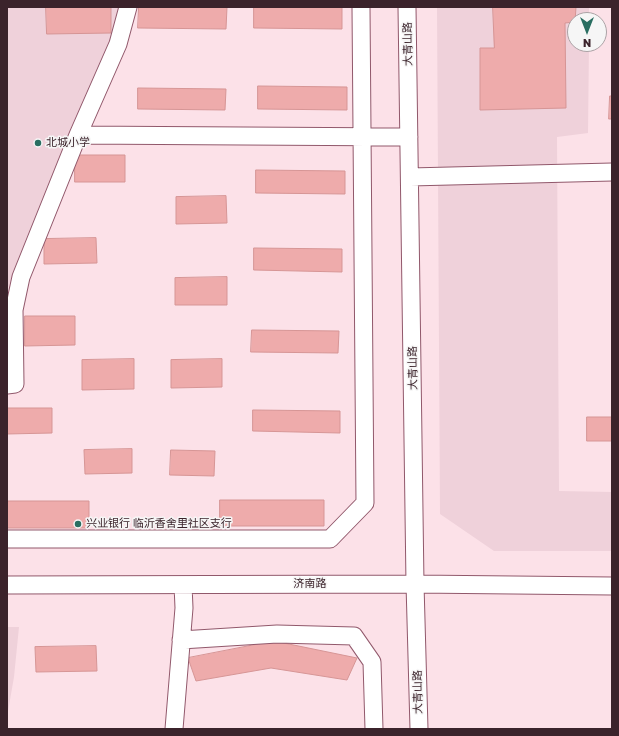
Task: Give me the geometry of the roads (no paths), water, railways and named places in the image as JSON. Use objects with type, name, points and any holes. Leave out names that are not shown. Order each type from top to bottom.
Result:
[{"type":"street","points":[[7,385],[15,384],[14,310],[21,277],[78,135],[118,44],[128,7]]},
{"type":"street","points":[[7,539],[330,539],[365,503],[361,7]]},
{"type":"street","name":"大青山路","points":[[407,7],[419,729]]},
{"type":"street","points":[[78,135],[409,137]]},
{"type":"street","points":[[410,177],[612,172]]},
{"type":"street","name":"济南路","points":[[7,585],[416,584],[612,586]]},
{"type":"street","points":[[174,729],[184,608],[183,585]]},
{"type":"street","points":[[182,640],[277,634],[354,636],[372,662],[374,729]]},
{"type":"place","name":"北城小学","points":[[38,143]]},
{"type":"place","name":"兴业银行 临沂香舍里社区支行","points":[[78,524]]}]
